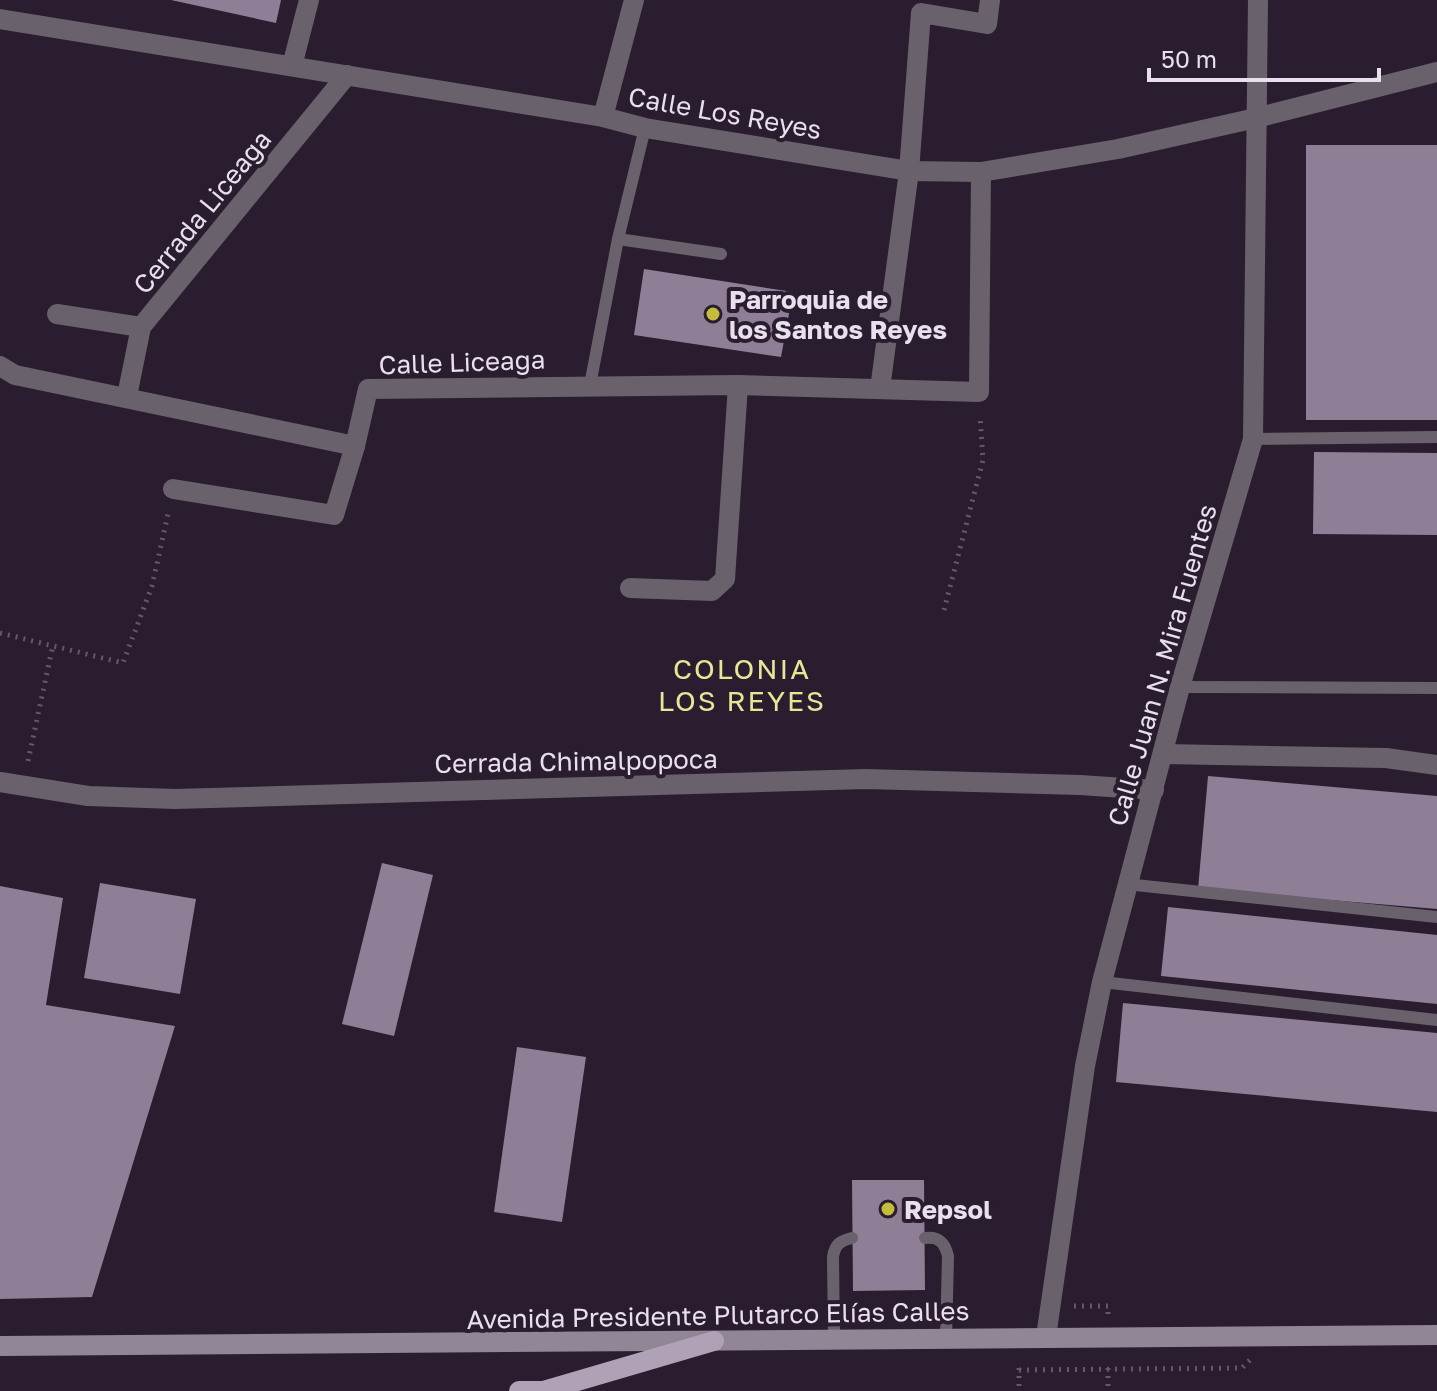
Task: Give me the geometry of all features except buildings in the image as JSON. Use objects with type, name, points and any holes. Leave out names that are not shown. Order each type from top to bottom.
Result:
[{"type":"main road","points":[[519,1391],[545,1391],[714,1341]]},
{"type":"street","points":[[292,66],[309,0]]},
{"type":"street","points":[[603,117],[634,0]]},
{"type":"street","points":[[880,389],[909,171],[921,13],[987,24],[990,0]]},
{"type":"street","name":"Calle Juan N. Mira Fuentes","points":[[1046,1337],[1085,1066],[1102,982],[1180,687],[1253,439],[1258,0]]},
{"type":"street","name":"Calle Los Reyes","points":[[0,19],[603,117],[645,128],[909,171],[981,172],[1118,149],[1437,72]]},
{"type":"street","name":"Cerrada Liceaga","points":[[127,396],[141,327],[347,75]]},
{"type":"street","points":[[979,392],[981,172]]},
{"type":"street","points":[[57,314],[141,327]]},
{"type":"street","points":[[0,366],[15,375],[355,446],[334,515],[173,489]]},
{"type":"street","points":[[630,588],[712,591],[725,579],[738,385]]},
{"type":"street","name":"Calle Liceaga","points":[[355,446],[368,389],[738,385],[979,392]]},
{"type":"street","points":[[1163,754],[1386,758],[1437,765]]},
{"type":"street","name":"Cerrada Chimalpopoca","points":[[0,782],[88,796],[175,799],[866,779],[1154,790]]},
{"type":"street","name":"Avenida Presidente Plutarco Elías Calles","points":[[0,1346],[1437,1335]]},
{"type":"lane","points":[[590,385],[618,239],[645,128]]},
{"type":"lane","points":[[618,239],[721,254]]},
{"type":"lane","points":[[1253,439],[1437,437]]},
{"type":"lane","points":[[1180,687],[1437,688]]},
{"type":"lane","points":[[1126,884],[1437,917]]},
{"type":"lane","points":[[1102,982],[1437,1020]]},
{"type":"lane","points":[[834,1340],[833,1257],[835,1247],[842,1240],[852,1238]]},
{"type":"lane","points":[[925,1238],[940,1240],[948,1256],[946,1339]]},
{"type":"path","points":[[944,610],[983,460],[979,392]]},
{"type":"path","points":[[0,633],[123,663],[152,586],[173,489]]},
{"type":"path","points":[[23,787],[53,645]]},
{"type":"path","points":[[1019,1370],[1121,1369]]},
{"type":"place","name":"Parroquia de los Santos Reyes","points":[[713,314]]},
{"type":"place","name":"Repsol","points":[[888,1209]]},
{"type":"district","name":"COLONIA LOS REYES","points":[[742,684]]}]
